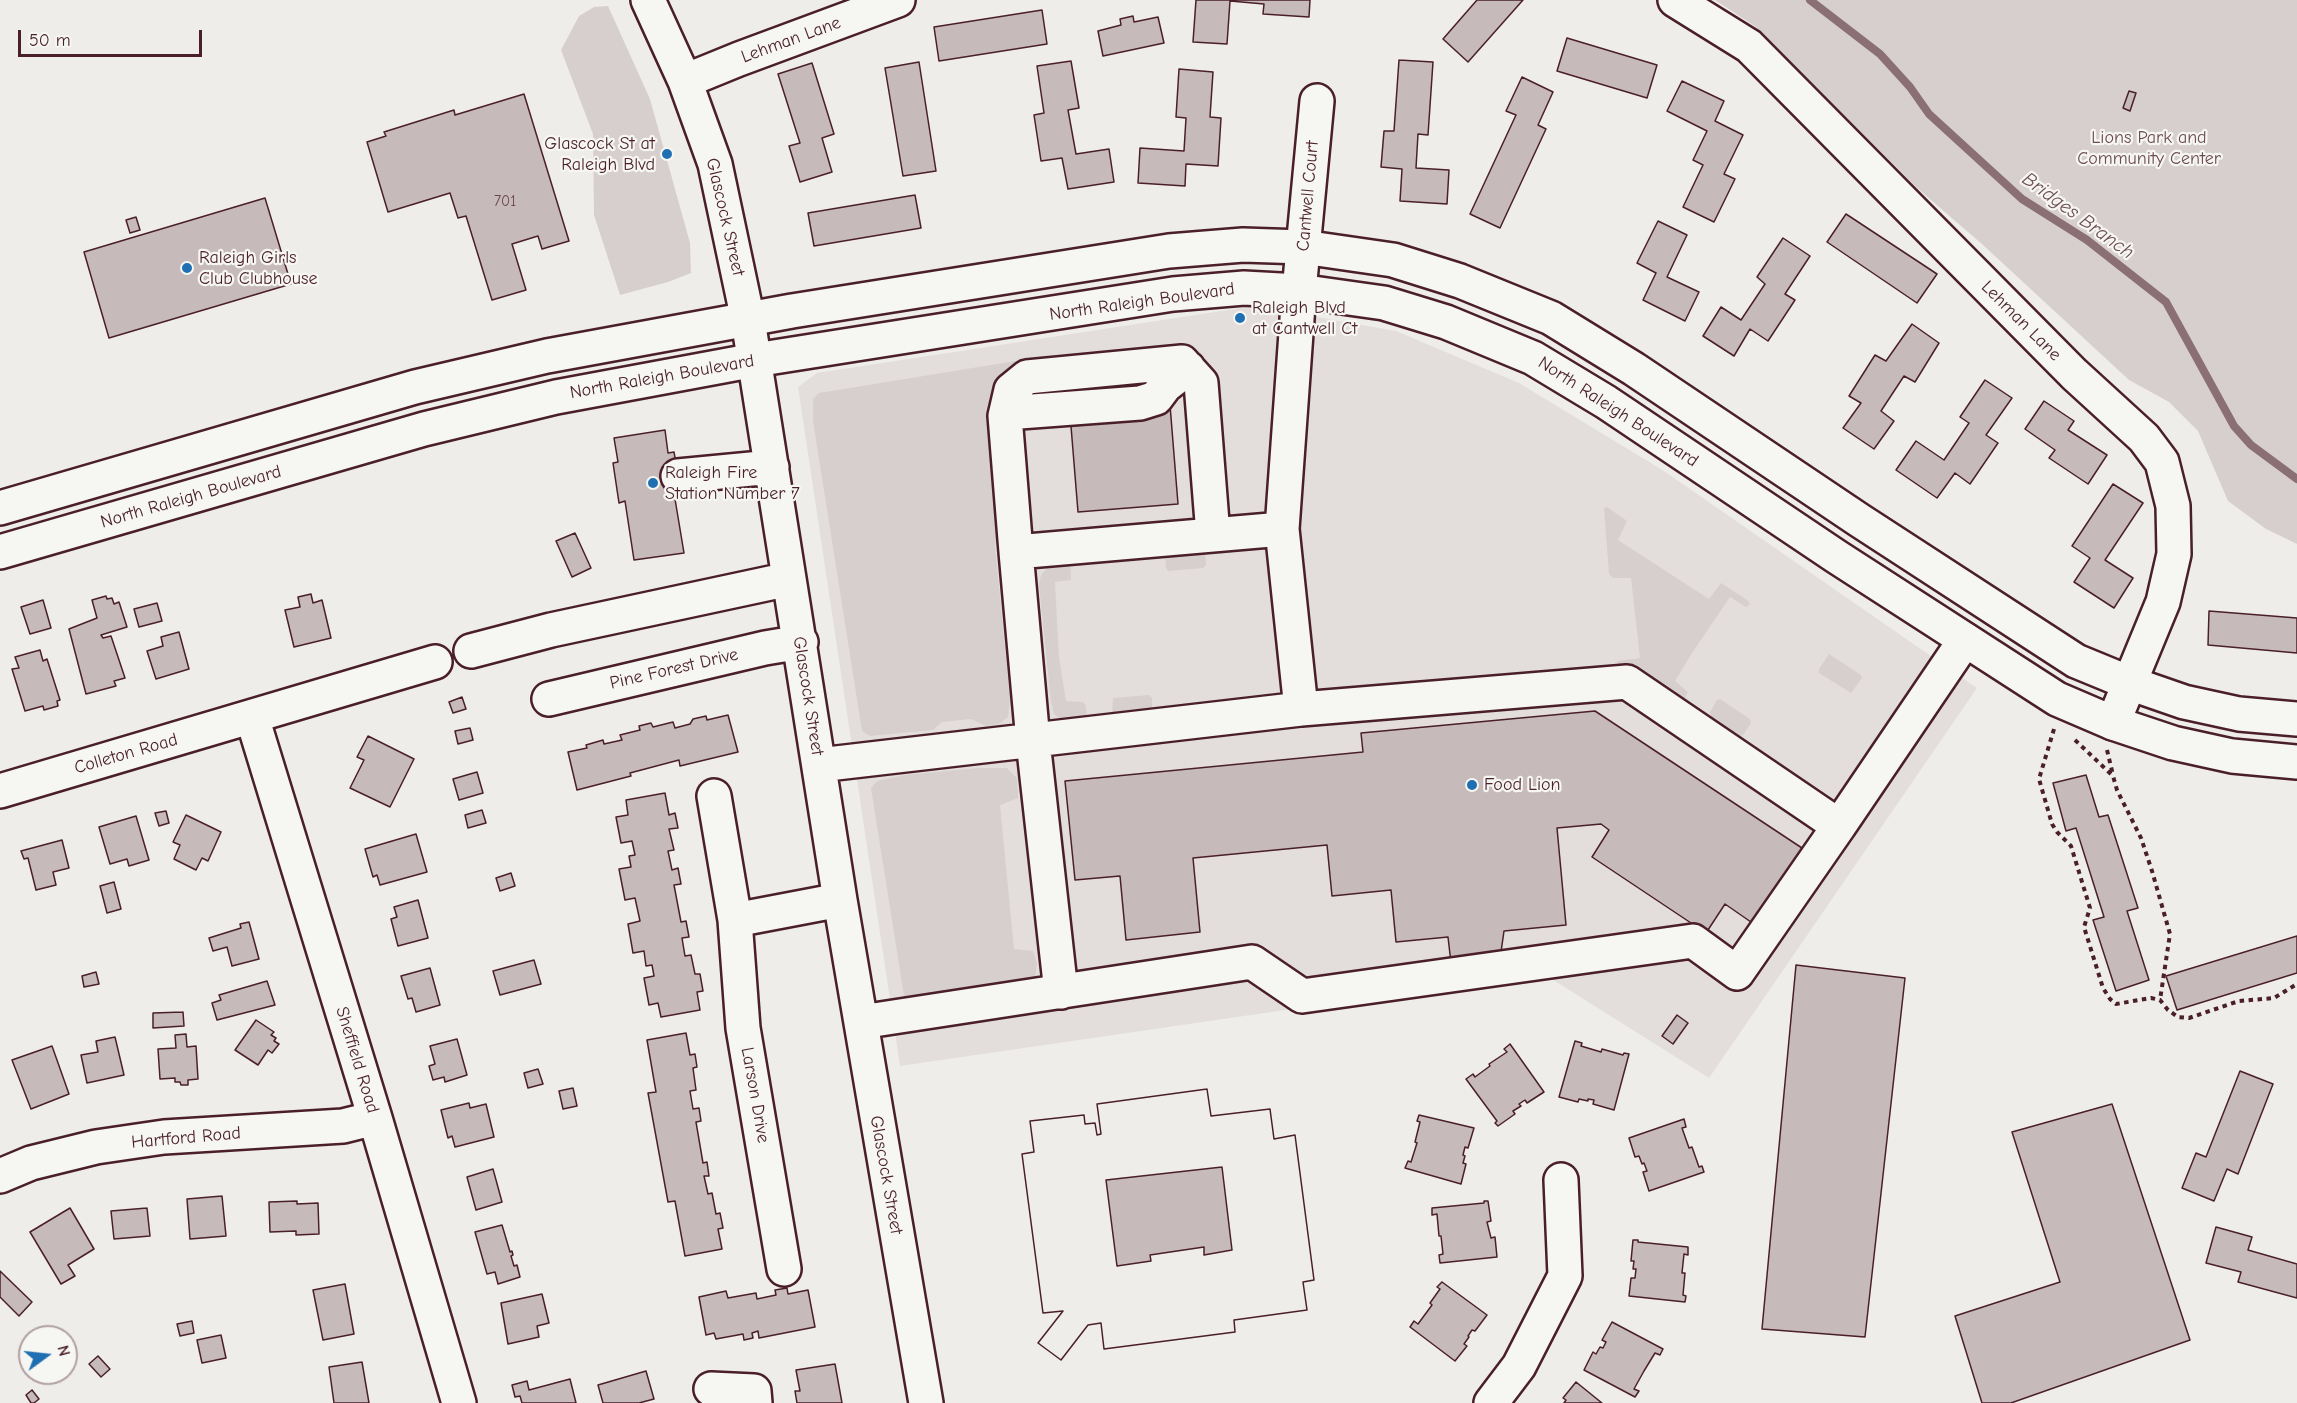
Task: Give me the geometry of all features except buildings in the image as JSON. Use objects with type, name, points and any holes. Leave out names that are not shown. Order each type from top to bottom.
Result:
[{"type":"street","name":"Glascock Street","points":[[648,0],[685,81],[715,164],[748,320],[801,642],[840,900],[926,1403]]},
{"type":"street","name":"Lehman Lane","points":[[685,81],[898,0]]},
{"type":"street","name":"Lehman Lane","points":[[1675,0],[1749,46],[2074,374],[2144,438],[2162,462],[2173,506],[2174,554],[2163,602],[2109,732]]},
{"type":"street","name":"Cantwell Court","points":[[1301,709],[1282,529],[1299,291],[1317,101]]},
{"type":"street","points":[[0,507],[415,387],[547,356],[748,320],[1169,251],[1243,245],[1304,248],[1393,260],[1460,281],[1551,318],[1634,369],[1859,520],[2076,661],[2184,702],[2239,714],[2297,719]]},
{"type":"street","name":"North Raleigh Boulevard","points":[[0,552],[424,429],[556,397],[755,360],[1173,294],[1244,288],[1299,291],[1384,303],[1446,322],[1533,358],[1606,402],[1965,640],[2109,732],[2232,756],[2297,762]]},
{"type":"street","points":[[1061,992],[1033,741],[1016,552],[1006,413],[1011,390],[1027,377],[1182,362],[1201,383],[1213,535]]},
{"type":"street","points":[[678,476],[772,466]]},
{"type":"street","points":[[1016,552],[1282,529]]},
{"type":"street","points":[[471,651],[551,630],[789,579]]},
{"type":"street","points":[[861,1022],[1252,962],[1302,996],[1693,940],[1737,973],[1965,640]]},
{"type":"street","name":"Pine Forest Drive","points":[[549,699],[765,648],[801,642]]},
{"type":"street","name":"Colleton Road","points":[[0,791],[435,662]]},
{"type":"street","points":[[819,765],[1301,709],[1627,682],[1839,826]]},
{"type":"street","name":"Sheffield Road","points":[[252,717],[375,1118],[459,1403]]},
{"type":"street","name":"Larson Drive","points":[[714,796],[735,920],[743,1028],[784,1269]]},
{"type":"street","points":[[735,920],[840,900]]},
{"type":"street","name":"Hartford Road","points":[[0,1176],[31,1163],[96,1147],[164,1137],[343,1126],[375,1118]]},
{"type":"street","points":[[1491,1403],[1519,1366],[1565,1276],[1561,1180]]},
{"type":"street","points":[[711,1389],[754,1391],[755,1403]]},
{"type":"path","points":[[2056,723],[2039,779],[2052,824],[2071,846],[2078,866],[2090,908],[2084,927],[2103,988],[2110,999],[2116,1004],[2151,998],[2160,1000],[2178,1017],[2189,1018],[2239,1001],[2274,998],[2297,984]]},
{"type":"path","points":[[2109,732],[2113,776],[2117,790],[2141,838],[2170,934],[2160,1000]]},
{"type":"path","points":[[2071,736],[2113,776]]},
{"type":"shaded area","points":[[1254,306],[1396,331],[1519,383],[1664,471],[1977,688],[1709,1078],[1547,976],[1361,999],[900,1066],[798,387],[817,373]]},
{"type":"green space","name":"Lions Park and Community Center","points":[[1715,0],[2297,0],[2297,544],[2266,529],[2228,501],[2198,431],[2169,402],[2129,380],[1983,245],[1916,187],[1756,27]]},
{"type":"green space","points":[[608,6],[650,99],[690,243],[691,273],[620,295],[594,215],[593,134],[561,50],[579,16],[594,7]]},
{"type":"green space","points":[[1046,356],[1047,367],[1029,369],[995,546],[1010,698],[1008,717],[999,724],[986,726],[971,719],[942,722],[933,730],[870,736],[862,731],[813,421],[813,399],[819,393]]},
{"type":"green space","points":[[1607,507],[1627,521],[1618,540],[1709,599],[1721,583],[1750,604],[1746,607],[1730,597],[1675,681],[1688,692],[1684,700],[1646,678],[1620,670],[1617,661],[1640,658],[1631,578],[1613,578],[1609,574],[1604,508]]},
{"type":"green space","points":[[1205,551],[1206,565],[1203,568],[1168,571],[1166,568],[1165,554]]},
{"type":"green space","points":[[1070,561],[1071,580],[1055,582],[1059,657],[1066,701],[1083,702],[1086,706],[1087,719],[1064,721],[1054,714],[1051,702],[1039,585],[1041,575],[1050,565]]},
{"type":"green space","points":[[1829,654],[1861,675],[1862,678],[1851,693],[1819,673],[1819,669]]},
{"type":"green space","points":[[1149,695],[1152,698],[1152,712],[1112,716],[1113,698]]},
{"type":"green space","points":[[1720,699],[1750,719],[1751,723],[1743,735],[1740,736],[1711,717],[1710,712]]},
{"type":"green space","points":[[978,768],[1007,768],[1017,778],[1018,798],[1000,805],[1014,949],[1033,951],[1037,964],[1035,979],[916,999],[904,996],[871,788],[877,781],[905,775]]},
{"type":"waterway","name":"Bridges Branch","points":[[1810,0],[1880,54],[1910,87],[1929,114],[2022,199],[2087,240],[2166,302],[2234,426],[2251,445],[2297,479]]},
{"type":"place","name":"Glascock St at Raleigh Blvd","points":[[667,154]]},
{"type":"place","name":"Raleigh Girls Club Clubhouse","points":[[187,268]]},
{"type":"place","name":"Raleigh Blvd at Cantwell Ct","points":[[1240,318]]},
{"type":"place","name":"Raleigh Fire Station Number 7","points":[[653,483]]},
{"type":"place","name":"Food Lion","points":[[1472,785]]}]
